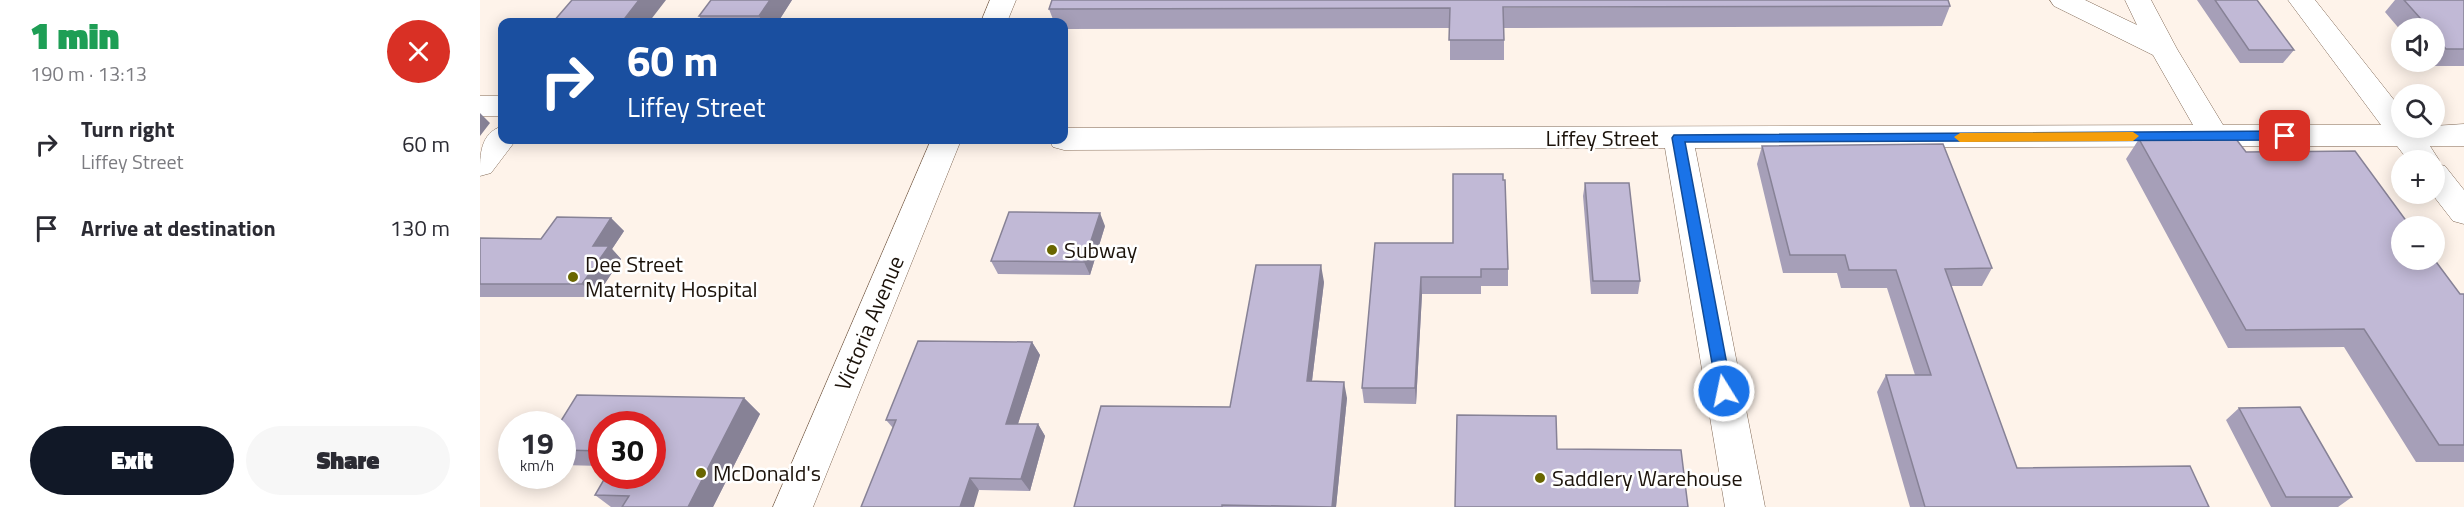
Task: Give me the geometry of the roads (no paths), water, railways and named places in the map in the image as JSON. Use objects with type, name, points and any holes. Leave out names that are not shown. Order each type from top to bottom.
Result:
[{"type":"street","points":[[996,18],[1003,0]]},
{"type":"street","points":[[2063,0],[2163,50]]},
{"type":"street","points":[[2138,0],[2163,50],[2214,136]]},
{"type":"street","points":[[2301,0],[2391,118]]},
{"type":"street","points":[[480,106],[498,106]]},
{"type":"street","name":"Liffey Street","points":[[1068,139],[2391,135]]},
{"type":"street","name":"Liffey Street","points":[[2445,135],[2464,135]]},
{"type":"street","points":[[1678,138],[1745,507]]},
{"type":"street","points":[[2406,138],[2416,150]]},
{"type":"street","points":[[480,165],[498,142]]},
{"type":"street","name":"Victoria Avenue","points":[[793,507],[944,144]]},
{"type":"street","points":[[2445,188],[2464,212]]},
{"type":"place","name":"Subway","points":[[1052,250]]},
{"type":"place","name":"Dee Street Maternity Hospital","points":[[573,277]]},
{"type":"place","name":"McDonald's","points":[[701,473]]},
{"type":"place","name":"Saddlery Warehouse","points":[[1540,478]]}]
